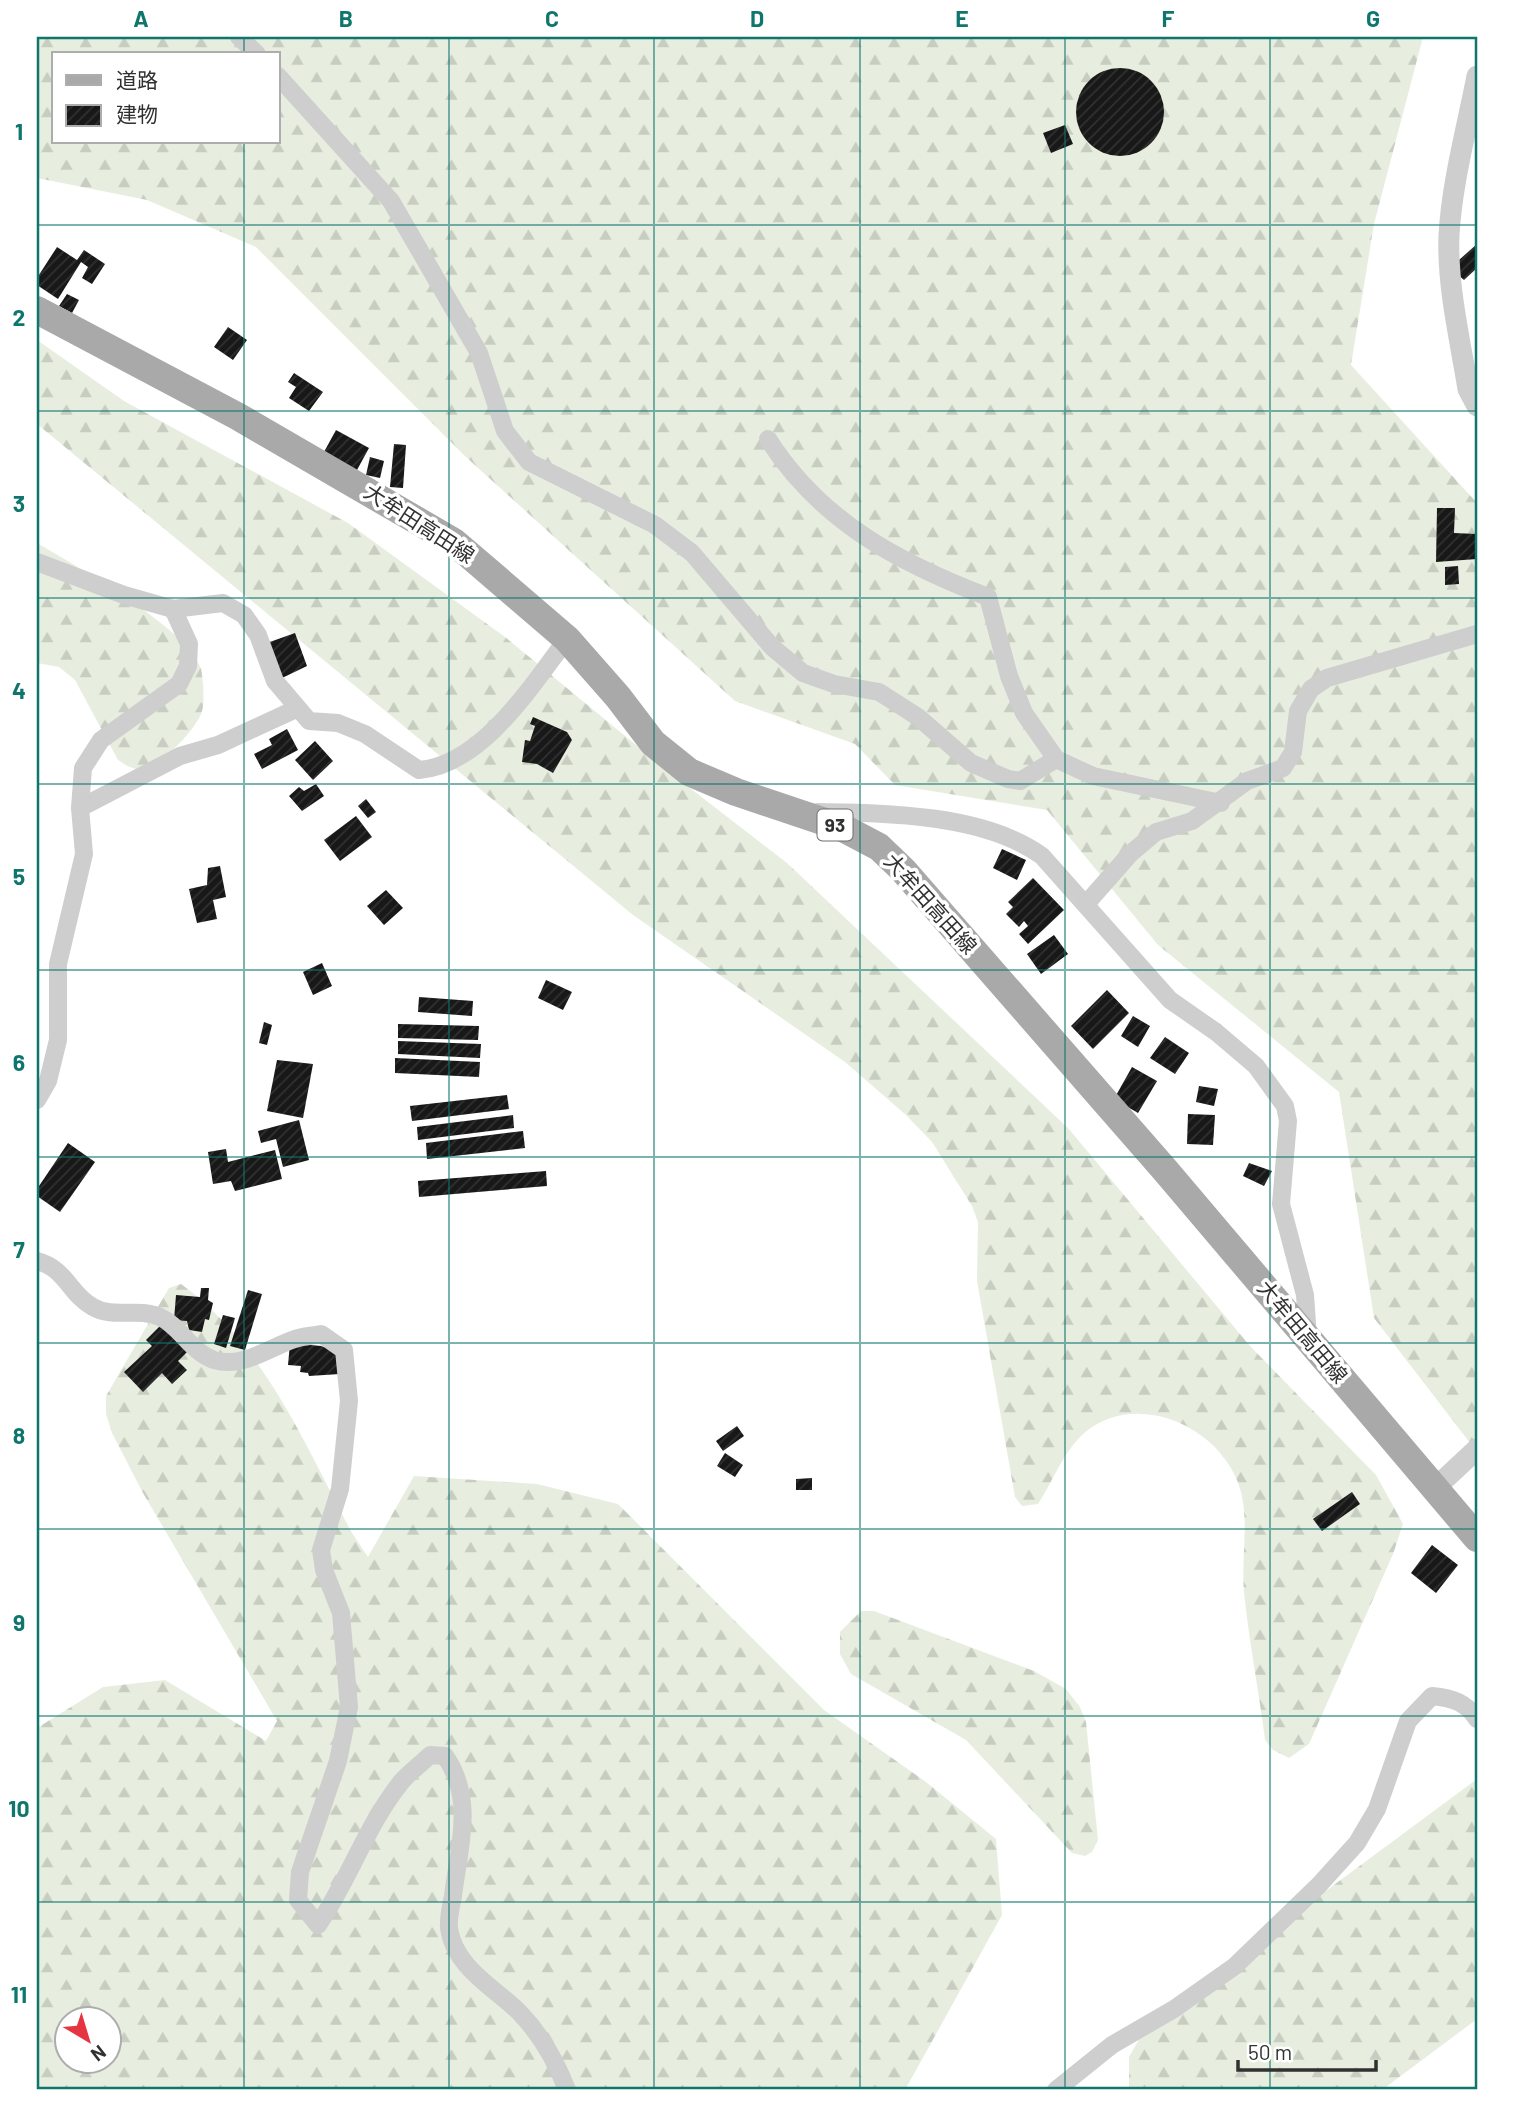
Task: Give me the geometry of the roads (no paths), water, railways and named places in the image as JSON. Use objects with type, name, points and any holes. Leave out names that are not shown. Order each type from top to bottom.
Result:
[{"type":"main road","name":"大牟田高田線","points":[[37,310],[237,416],[443,535],[567,639],[618,697],[653,743],[689,772],[843,828],[879,847],[904,870],[1308,1337],[1477,1538]]},
{"type":"street","points":[[239,37],[255,52]]},
{"type":"street","points":[[1477,76],[1451,205],[1449,237],[1450,274],[1468,389],[1477,406]]},
{"type":"street","points":[[280,78],[391,201],[479,353],[505,431],[529,462],[655,525],[692,553],[772,647],[803,673],[834,684],[879,692],[918,717],[971,762],[1008,779],[1020,781],[1056,760]]},
{"type":"street","points":[[768,439],[784,464],[819,504],[866,539],[944,580],[988,597],[1009,676],[1024,713],[1056,760],[1093,776],[1221,803]]},
{"type":"street","points":[[37,562],[124,595],[173,609],[223,603],[243,615],[258,635],[275,681],[296,709],[309,721],[338,723],[365,734],[419,770],[442,767],[503,724],[567,639]]},
{"type":"street","points":[[37,1100],[48,1081],[58,1040],[58,964],[85,854],[80,807],[83,768],[101,740],[179,684],[188,666],[189,644],[173,609]]},
{"type":"street","points":[[1086,904],[1130,854],[1156,832],[1192,821],[1221,803],[1247,781],[1283,768],[1293,752],[1298,711],[1311,689],[1327,678],[1477,634]]},
{"type":"street","points":[[80,807],[180,755],[218,745],[296,709]]},
{"type":"street","points":[[798,812],[902,817],[990,828],[1021,841],[1042,856],[1170,1000],[1216,1032],[1256,1066],[1285,1106],[1288,1121],[1281,1204],[1305,1295],[1308,1337]]},
{"type":"street","points":[[37,1261],[54,1266],[88,1305],[105,1314],[126,1312],[160,1317],[191,1345],[215,1360],[254,1358],[295,1339],[321,1335],[344,1350],[349,1401],[340,1489],[321,1550],[324,1570],[341,1613],[348,1707],[338,1761],[300,1872],[298,1900],[318,1925],[341,1892],[353,1863],[402,1781],[429,1755],[445,1756],[459,1776],[463,1810],[449,1928],[456,1948],[473,1972],[520,2014],[554,2057],[567,2090]]},
{"type":"street","points":[[1434,1489],[1477,1448]]},
{"type":"street","points":[[1056,2090],[1112,2045],[1174,2009],[1235,1965],[1319,1885],[1357,1843],[1377,1809],[1408,1721],[1432,1696],[1453,1698],[1472,1711],[1477,1719]]}]
